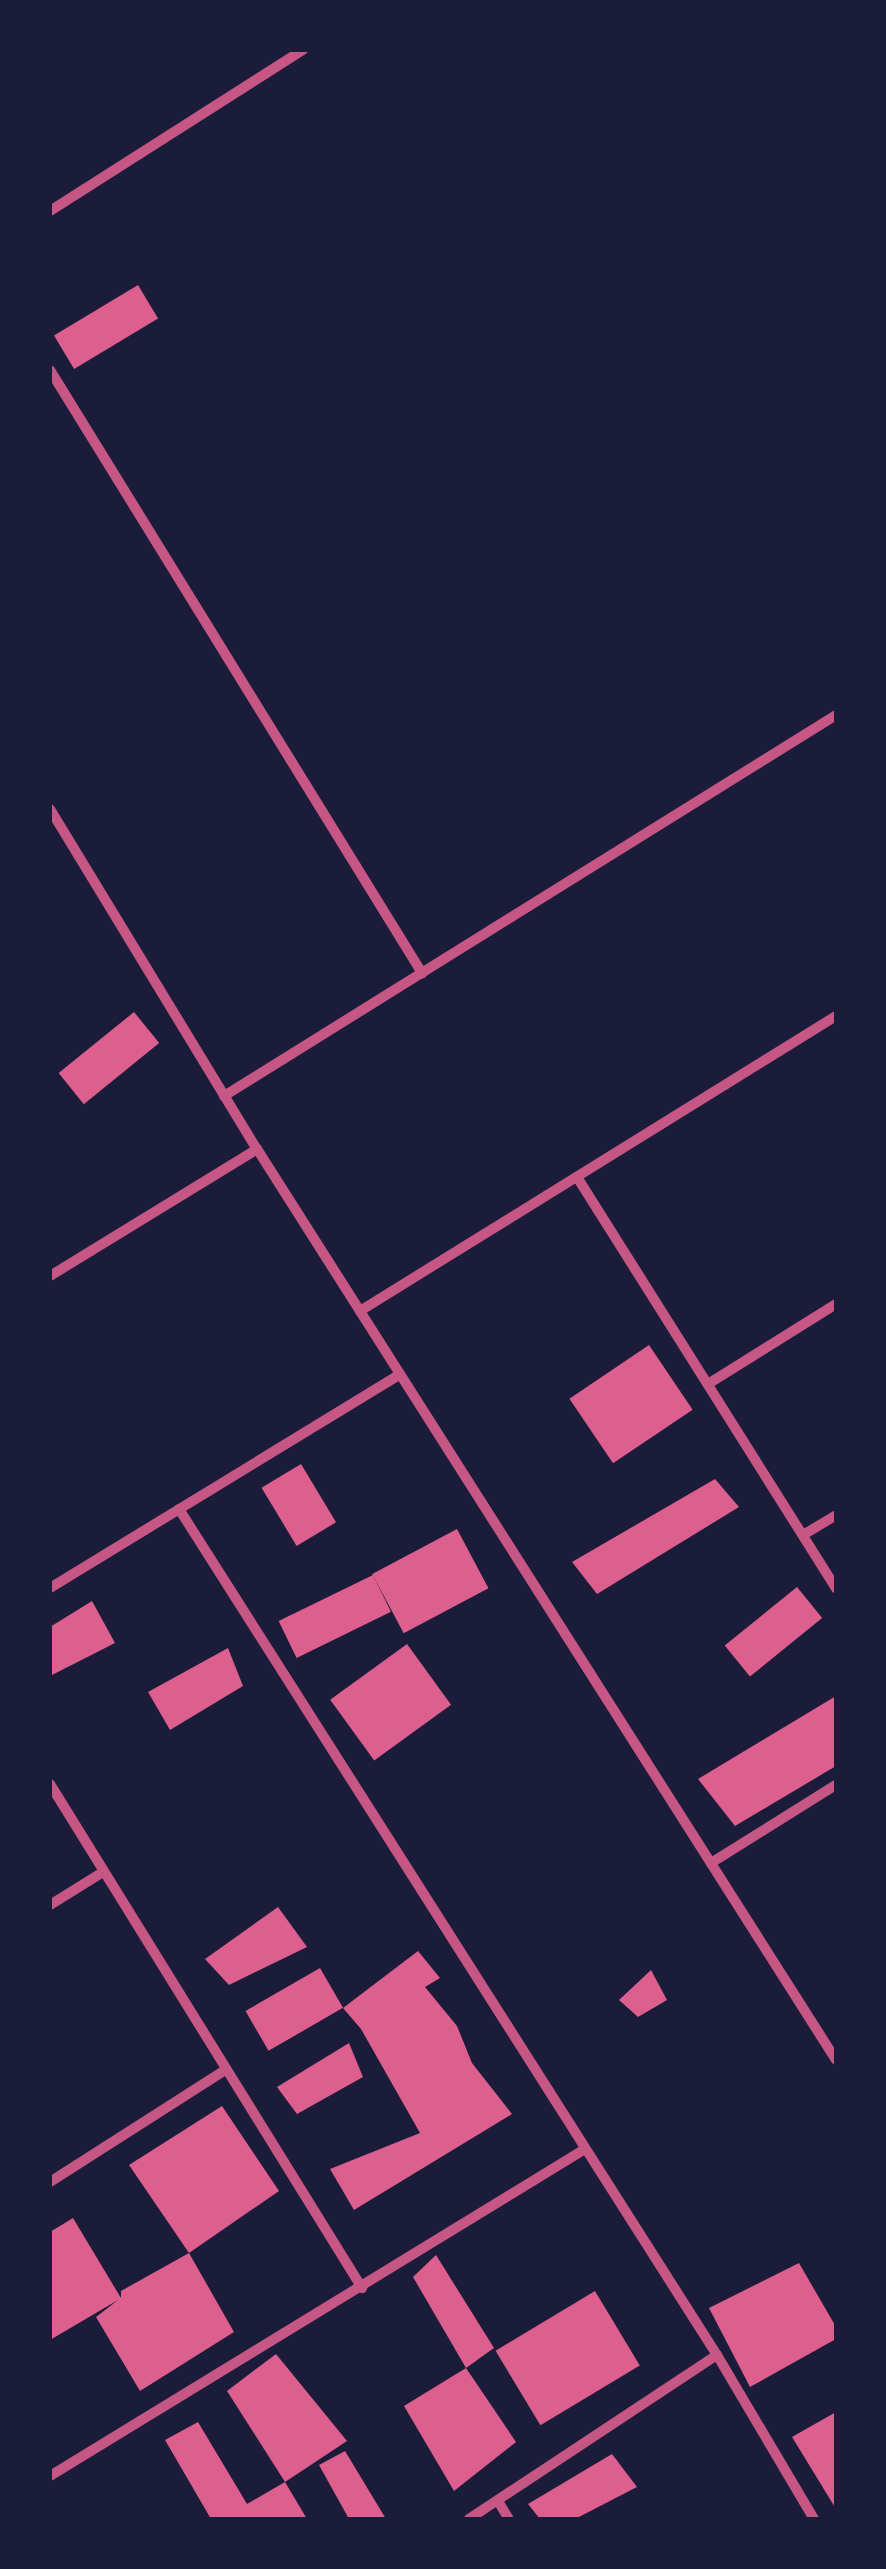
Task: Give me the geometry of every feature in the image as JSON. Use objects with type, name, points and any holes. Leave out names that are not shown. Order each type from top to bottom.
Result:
[{"type":"street","points":[[50,210],[303,50]]},
{"type":"street","points":[[50,370],[422,973]]},
{"type":"street","points":[[224,1096],[836,715]]},
{"type":"street","points":[[50,809],[257,1150],[836,2060]]},
{"type":"street","points":[[360,1311],[836,1016]]},
{"type":"street","points":[[50,1276],[257,1150]]},
{"type":"street","points":[[578,1176],[836,1588]]},
{"type":"street","points":[[708,1384],[836,1304]]},
{"type":"street","points":[[50,1588],[400,1374]]},
{"type":"street","points":[[179,1509],[718,2355],[814,2519]]},
{"type":"street","points":[[803,1536],[836,1515]]},
{"type":"street","points":[[50,1784],[362,2288]]},
{"type":"street","points":[[711,1863],[836,1786]]},
{"type":"street","points":[[50,1905],[104,1872]]},
{"type":"street","points":[[50,2182],[224,2070]]},
{"type":"street","points":[[50,2476],[585,2149]]},
{"type":"street","points":[[470,2519],[718,2355]]},
{"type":"street","points":[[498,2501],[509,2519]]},
{"type":"building","points":[[138,285],[158,318],[74,369],[54,335]]},
{"type":"building","points":[[134,1012],[159,1043],[84,1104],[59,1073]]},
{"type":"building","points":[[649,1345],[693,1410],[613,1463],[569,1399]]},
{"type":"building","points":[[301,1464],[336,1522],[297,1546],[262,1488]]},
{"type":"building","points":[[715,1479],[739,1507],[597,1594],[572,1562]]},
{"type":"building","points":[[457,1529],[488,1588],[404,1633],[372,1574]]},
{"type":"building","points":[[373,1575],[391,1612],[297,1658],[279,1621]]},
{"type":"building","points":[[797,1587],[822,1618],[750,1677],[725,1646]]},
{"type":"building","points":[[92,1601],[115,1643],[50,1676],[50,1627]]},
{"type":"building","points":[[407,1644],[451,1705],[374,1761],[330,1700]]},
{"type":"building","points":[[228,1648],[243,1686],[170,1730],[148,1692]]},
{"type":"building","points":[[836,1696],[836,1766],[735,1826],[698,1779]]},
{"type":"building","points":[[278,1907],[307,1947],[229,1985],[205,1959]]},
{"type":"building","points":[[418,1951],[440,1978],[425,1987],[457,2026],[472,2063],[512,2114],[354,2210],[330,2169],[420,2133],[361,2029],[343,2008]]},
{"type":"building","points":[[320,1968],[343,2008],[269,2051],[246,2011]]},
{"type":"building","points":[[651,1970],[667,2000],[638,2017],[619,2000]]},
{"type":"building","points":[[349,2043],[363,2077],[297,2114],[277,2087]]},
{"type":"building","points":[[222,2106],[279,2191],[189,2253],[129,2165]]},
{"type":"building","points":[[73,2218],[121,2298],[121,2291],[189,2253],[234,2332],[140,2391],[96,2317],[118,2300],[50,2340],[50,2232]]},
{"type":"building","points":[[436,2255],[494,2348],[466,2368],[413,2277]]},
{"type":"building","points":[[799,2263],[836,2327],[836,2339],[750,2387],[709,2308]]},
{"type":"building","points":[[595,2291],[640,2366],[540,2425],[496,2351]]},
{"type":"building","points":[[276,2354],[347,2441],[285,2482],[227,2391]]},
{"type":"building","points":[[466,2368],[516,2442],[454,2491],[404,2406]]},
{"type":"building","points":[[836,2412],[836,2509],[792,2437]]},
{"type":"building","points":[[198,2422],[247,2504],[285,2482],[307,2519],[211,2519],[165,2440]]},
{"type":"building","points":[[345,2451],[386,2519],[349,2519],[319,2465]]},
{"type":"building","points":[[612,2454],[637,2487],[575,2519],[540,2519],[528,2504]]}]
